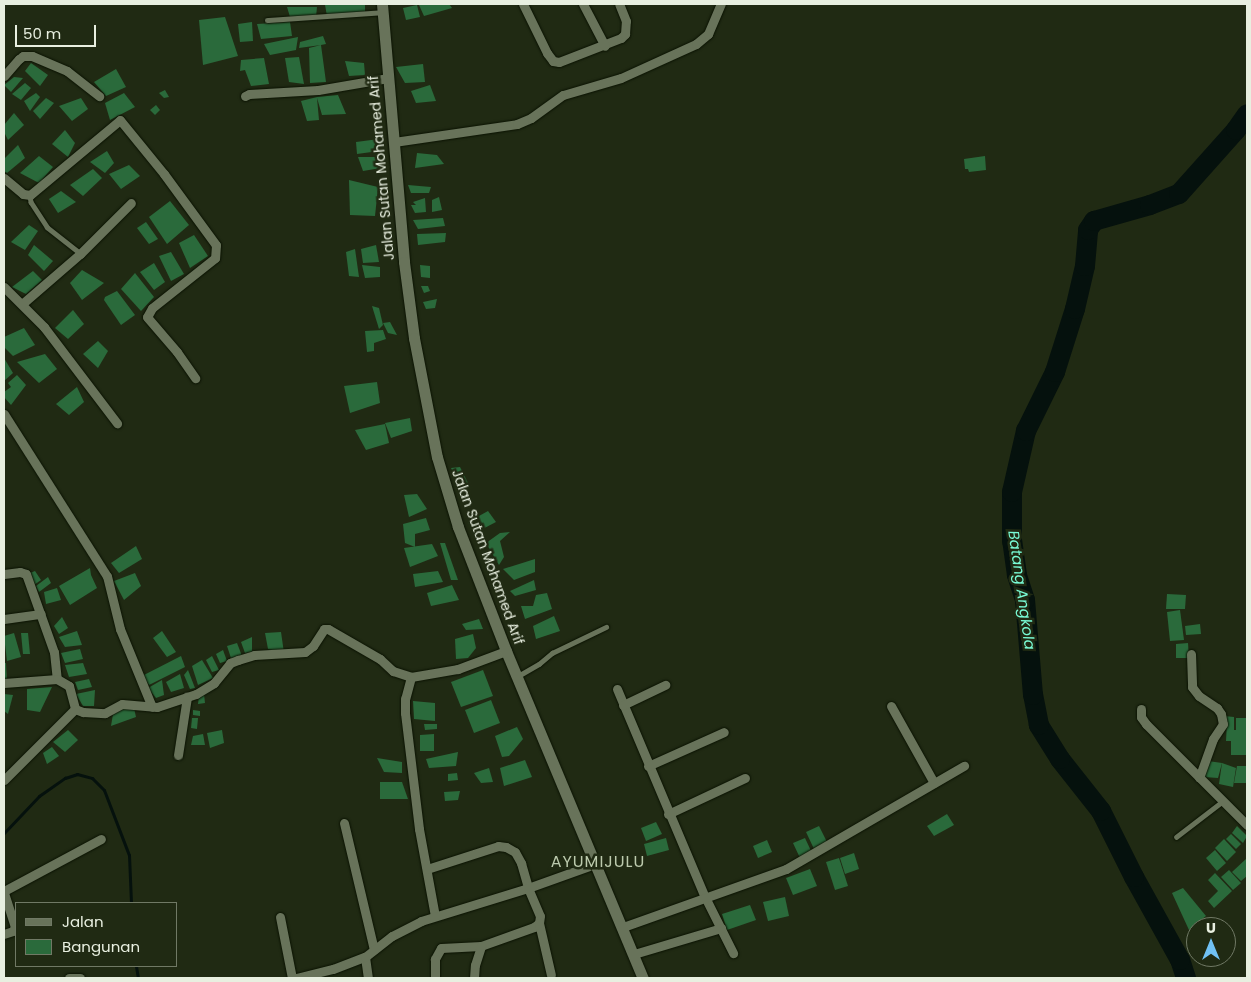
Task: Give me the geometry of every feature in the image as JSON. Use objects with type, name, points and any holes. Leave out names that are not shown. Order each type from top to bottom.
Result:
[{"type":"street","points":[[524,4],[547,54],[553,61],[559,62],[604,46],[625,34],[626,21],[619,4]]},
{"type":"street","points":[[583,4],[604,46]]},
{"type":"street","points":[[394,142],[518,124],[531,118],[563,95],[621,78],[696,44],[708,34],[721,4]]},
{"type":"street","name":"Jalan Sutan Mohamed Arif","points":[[383,8],[404,262],[414,338],[436,456],[458,527],[506,651],[643,978]]},
{"type":"street","points":[[4,76],[23,56],[32,56],[67,71],[99,96]]},
{"type":"street","points":[[245,96],[250,94],[318,90],[388,78]]},
{"type":"street","points":[[4,178],[23,194],[30,195],[120,120],[170,182],[216,245],[215,258],[152,308],[147,316],[177,352],[194,378]]},
{"type":"street","points":[[22,304],[80,254],[131,203]]},
{"type":"street","points":[[4,287],[57,343],[118,423]]},
{"type":"street","points":[[4,414],[107,576],[120,629],[152,707]]},
{"type":"street","points":[[4,574],[20,572],[26,574],[54,652],[57,679]]},
{"type":"street","points":[[4,619],[41,614]]},
{"type":"street","points":[[75,709],[83,712],[105,713],[122,704],[152,707],[187,697],[214,683],[230,663],[254,655],[305,652],[313,646],[324,629],[328,629],[380,659],[393,671],[411,677],[458,669],[506,651]]},
{"type":"street","points":[[1191,654],[1192,687],[1198,696],[1217,708],[1223,724],[1213,739],[1199,778]]},
{"type":"street","points":[[411,677],[405,713],[419,829],[435,916]]},
{"type":"street","points":[[4,683],[57,679],[69,686],[75,709]]},
{"type":"street","points":[[624,705],[665,685]]},
{"type":"street","points":[[617,689],[668,814],[705,897],[733,953]]},
{"type":"street","points":[[178,755],[187,697]]},
{"type":"street","points":[[891,706],[934,784]]},
{"type":"street","points":[[4,780],[75,709]]},
{"type":"street","points":[[1141,709],[1141,717],[1146,724],[1247,825]]},
{"type":"street","points":[[648,766],[724,732]]},
{"type":"street","points":[[623,927],[786,869],[964,766]]},
{"type":"street","points":[[668,814],[745,778]]},
{"type":"street","points":[[344,824],[374,950]]},
{"type":"street","points":[[4,934],[13,931],[15,927],[4,892],[101,839]]},
{"type":"street","points":[[427,869],[498,846],[506,847],[516,852],[522,863],[528,888],[540,916],[539,922],[551,976]]},
{"type":"street","points":[[296,978],[332,969],[365,957],[392,936],[435,916],[528,888],[595,864]]},
{"type":"street","points":[[280,917],[292,978]]},
{"type":"street","points":[[435,978],[435,959],[440,948],[481,946],[534,927],[539,922]]},
{"type":"street","points":[[634,954],[721,928]]},
{"type":"street","points":[[474,978],[475,965],[481,946]]},
{"type":"street","points":[[365,957],[368,978]]},
{"type":"street","points":[[69,978],[80,978]]},
{"type":"lane","points":[[267,20],[383,8]]},
{"type":"lane","points":[[30,195],[31,202],[47,227],[80,254]]},
{"type":"lane","points":[[517,676],[539,664],[552,653],[606,627]]},
{"type":"lane","points":[[1176,837],[1222,801]]},
{"type":"building","points":[[365,4],[365,13],[327,16],[325,5]]},
{"type":"building","points":[[449,4],[452,8],[424,16],[419,5]]},
{"type":"building","points":[[417,5],[420,17],[406,20],[403,8]]},
{"type":"building","points":[[287,7],[317,7],[316,17],[290,17]]},
{"type":"building","points":[[225,17],[238,56],[203,65],[199,20]]},
{"type":"building","points":[[252,22],[253,41],[240,42],[238,24]]},
{"type":"building","points":[[290,22],[292,36],[261,39],[257,24]]},
{"type":"building","points":[[323,36],[326,44],[299,48],[300,42]]},
{"type":"building","points":[[298,37],[296,50],[270,55],[264,44]]},
{"type":"building","points":[[321,45],[326,82],[310,83],[309,48]]},
{"type":"building","points":[[299,57],[304,84],[289,82],[285,58]]},
{"type":"building","points":[[264,58],[269,84],[251,86],[245,70],[240,71],[241,60]]},
{"type":"building","points":[[345,61],[364,63],[365,75],[349,76]]},
{"type":"building","points":[[31,63],[48,75],[40,86],[25,71]]},
{"type":"building","points":[[423,64],[425,82],[405,83],[396,67]]},
{"type":"building","points":[[116,69],[126,87],[106,96],[94,82]]},
{"type":"building","points":[[14,77],[23,78],[11,92],[4,85]]},
{"type":"building","points":[[25,83],[31,88],[21,100],[12,94]]},
{"type":"building","points":[[430,85],[436,101],[416,103],[411,91]]},
{"type":"building","points":[[165,90],[169,97],[164,98],[159,93]]},
{"type":"building","points":[[36,93],[40,97],[30,111],[24,101]]},
{"type":"building","points":[[124,93],[135,107],[110,120],[105,103]]},
{"type":"building","points":[[338,95],[346,114],[322,115],[317,98],[319,120],[307,121],[301,101],[317,97]]},
{"type":"building","points":[[46,98],[54,103],[40,119],[33,111]]},
{"type":"building","points":[[81,98],[88,109],[72,121],[59,106]]},
{"type":"building","points":[[156,105],[160,110],[155,115],[150,110]]},
{"type":"building","points":[[14,113],[24,125],[8,140],[4,132],[4,125]]},
{"type":"building","points":[[65,130],[75,143],[68,157],[52,144]]},
{"type":"building","points":[[379,139],[379,151],[357,154],[356,142]]},
{"type":"building","points":[[18,145],[25,158],[7,173],[4,171],[4,159]]},
{"type":"building","points":[[107,151],[114,163],[105,173],[90,162]]},
{"type":"building","points":[[417,153],[437,155],[444,164],[415,168]]},
{"type":"building","points":[[39,156],[53,167],[39,183],[20,173]]},
{"type":"building","points":[[985,156],[986,170],[969,172],[968,169],[965,169],[964,159]]},
{"type":"building","points":[[358,157],[376,157],[381,168],[363,171]]},
{"type":"building","points":[[129,165],[140,176],[121,189],[109,174]]},
{"type":"building","points":[[93,169],[102,178],[83,196],[70,185]]},
{"type":"building","points":[[349,180],[378,187],[375,216],[350,215]]},
{"type":"building","points":[[408,185],[431,187],[429,193],[411,193]]},
{"type":"building","points":[[61,191],[76,202],[58,213],[49,199]]},
{"type":"building","points":[[439,197],[442,210],[432,212],[432,200]]},
{"type":"building","points":[[425,198],[426,212],[415,213],[411,205],[416,205],[413,202]]},
{"type":"building","points":[[170,201],[189,225],[167,244],[149,217]]},
{"type":"building","points":[[443,218],[445,226],[418,229],[413,220]]},
{"type":"building","points":[[146,222],[158,239],[149,244],[137,228]]},
{"type":"building","points":[[29,225],[38,231],[25,250],[11,242]]},
{"type":"building","points":[[446,233],[445,242],[418,245],[417,234]]},
{"type":"building","points":[[194,235],[208,256],[190,268],[179,243]]},
{"type":"building","points":[[34,245],[53,261],[44,271],[28,255]]},
{"type":"building","points":[[376,245],[379,262],[363,263],[361,249]]},
{"type":"building","points":[[355,249],[359,277],[349,276],[346,252]]},
{"type":"building","points":[[171,252],[184,274],[171,281],[159,256]]},
{"type":"building","points":[[154,263],[165,282],[154,290],[140,272]]},
{"type":"building","points":[[362,265],[380,267],[380,277],[365,278]]},
{"type":"building","points":[[420,265],[430,266],[430,278],[421,277]]},
{"type":"building","points":[[82,270],[104,283],[82,300],[70,283]]},
{"type":"building","points":[[33,271],[42,280],[26,294],[12,287]]},
{"type":"building","points":[[135,273],[154,297],[141,311],[121,289]]},
{"type":"building","points":[[421,286],[428,286],[430,291],[424,293]]},
{"type":"building","points":[[117,291],[135,315],[121,325],[104,300],[105,297]]},
{"type":"building","points":[[437,299],[435,308],[426,309],[423,302]]},
{"type":"building","points":[[372,306],[379,308],[383,325],[379,329]]},
{"type":"building","points":[[73,310],[84,324],[68,339],[55,328]]},
{"type":"building","points":[[390,322],[397,335],[388,333],[383,323]]},
{"type":"building","points":[[24,328],[35,345],[13,356],[4,347],[4,337]]},
{"type":"building","points":[[383,330],[386,339],[374,343],[374,351],[367,352],[365,331]]},
{"type":"building","points":[[98,341],[108,351],[98,368],[83,354]]},
{"type":"building","points":[[45,354],[57,369],[39,383],[17,362]]},
{"type":"building","points":[[4,358],[13,373],[4,381]]},
{"type":"building","points":[[17,375],[26,385],[11,405],[4,397],[4,392],[11,387],[8,383]]},
{"type":"building","points":[[377,382],[380,403],[350,413],[344,386]]},
{"type":"building","points":[[77,387],[84,402],[69,415],[56,404]]},
{"type":"building","points":[[410,418],[412,431],[391,438],[385,423]]},
{"type":"building","points":[[385,424],[389,443],[366,450],[355,430]]},
{"type":"building","points":[[460,467],[469,485],[461,487],[451,468]]},
{"type":"building","points":[[417,494],[427,509],[409,517],[404,495]]},
{"type":"building","points":[[488,511],[496,522],[473,534],[468,522]]},
{"type":"building","points":[[426,518],[430,530],[415,534],[415,547],[405,543],[403,524]]},
{"type":"building","points":[[510,532],[500,541],[504,557],[499,565],[486,543],[500,533]]},
{"type":"building","points":[[440,543],[445,543],[458,580],[451,580]]},
{"type":"building","points":[[432,544],[438,556],[410,567],[404,548]]},
{"type":"building","points":[[136,546],[142,559],[119,573],[111,563]]},
{"type":"building","points":[[535,559],[535,572],[514,580],[503,569]]},
{"type":"building","points":[[90,568],[97,588],[70,605],[59,586]]},
{"type":"building","points":[[35,571],[41,580],[34,585],[30,573]]},
{"type":"building","points":[[438,571],[443,582],[415,587],[413,574]]},
{"type":"building","points":[[135,573],[141,586],[124,600],[114,581]]},
{"type":"building","points":[[498,575],[503,588],[495,588],[492,577]]},
{"type":"building","points":[[48,577],[51,583],[39,592],[36,586]]},
{"type":"building","points":[[534,580],[536,590],[515,596],[510,591]]},
{"type":"building","points":[[452,585],[459,600],[431,606],[427,593]]},
{"type":"building","points":[[57,588],[61,600],[46,604],[44,592]]},
{"type":"building","points":[[547,593],[552,609],[525,619],[521,606],[533,606],[536,595]]},
{"type":"building","points":[[1167,594],[1186,595],[1185,609],[1166,609]]},
{"type":"building","points":[[1180,610],[1184,640],[1170,641],[1167,612]]},
{"type":"building","points":[[554,616],[560,631],[536,639],[533,626]]},
{"type":"building","points":[[62,617],[68,628],[59,634],[54,626]]},
{"type":"building","points":[[479,619],[483,629],[466,630],[462,624]]},
{"type":"building","points":[[1200,624],[1201,634],[1186,635],[1185,626]]},
{"type":"building","points":[[77,631],[82,645],[65,647],[59,637]]},
{"type":"building","points":[[162,631],[176,652],[167,657],[153,638]]},
{"type":"building","points":[[281,632],[284,653],[268,649],[265,633]]},
{"type":"building","points":[[14,633],[21,657],[7,661],[4,636]]},
{"type":"building","points":[[21,633],[28,633],[30,654],[23,654]]},
{"type":"building","points":[[473,634],[476,648],[468,658],[456,659],[455,639]]},
{"type":"building","points":[[252,637],[252,652],[245,653],[241,642]]},
{"type":"building","points":[[237,643],[242,656],[231,658],[227,646]]},
{"type":"building","points":[[1188,643],[1189,658],[1176,658],[1176,644]]},
{"type":"building","points":[[80,649],[83,659],[65,663],[61,653]]},
{"type":"building","points":[[223,650],[227,661],[220,663],[216,654]]},
{"type":"building","points":[[181,656],[185,667],[149,685],[142,676]]},
{"type":"building","points":[[212,656],[219,670],[212,672],[206,660]]},
{"type":"building","points":[[202,660],[213,678],[198,685],[192,666]]},
{"type":"building","points":[[4,663],[6,663],[7,681],[4,681]]},
{"type":"building","points":[[83,663],[87,674],[69,677],[65,665]]},
{"type":"building","points":[[188,670],[195,688],[190,689],[184,675]]},
{"type":"building","points":[[483,670],[493,696],[461,707],[451,682]]},
{"type":"building","points":[[180,674],[184,688],[171,692],[166,682]]},
{"type":"building","points":[[89,679],[92,687],[78,690],[75,682]]},
{"type":"building","points":[[162,680],[164,695],[156,698],[148,688]]},
{"type":"building","points":[[52,687],[40,712],[27,710],[27,689]]},
{"type":"building","points":[[95,690],[94,706],[83,706],[76,694]]},
{"type":"building","points":[[4,694],[13,695],[8,714],[4,711]]},
{"type":"building","points":[[204,694],[205,703],[198,704],[199,696]]},
{"type":"building","points":[[491,700],[500,723],[474,733],[465,710]]},
{"type":"building","points":[[413,701],[435,703],[435,721],[414,719]]},
{"type":"building","points":[[125,708],[134,708],[136,717],[111,726],[113,714]]},
{"type":"building","points":[[193,710],[200,711],[200,716],[193,715]]},
{"type":"building","points":[[1224,716],[1234,717],[1234,730],[1236,730],[1236,718],[1247,718],[1247,755],[1231,755],[1231,741],[1226,741],[1227,721]]},
{"type":"building","points":[[192,718],[198,718],[197,729],[191,728]]},
{"type":"building","points":[[424,724],[437,724],[437,729],[425,730]]},
{"type":"building","points":[[517,727],[523,739],[509,756],[502,757],[495,736]]},
{"type":"building","points":[[68,730],[78,740],[65,752],[53,742]]},
{"type":"building","points":[[222,730],[224,743],[210,748],[207,733]]},
{"type":"building","points":[[203,734],[205,745],[191,745],[193,736]]},
{"type":"building","points":[[434,734],[434,751],[420,751],[420,735]]},
{"type":"building","points":[[52,747],[59,756],[47,764],[43,753]]},
{"type":"building","points":[[458,752],[456,766],[429,768],[426,759]]},
{"type":"building","points":[[377,758],[402,762],[402,773],[384,772]]},
{"type":"building","points":[[525,760],[532,777],[504,786],[500,768]]},
{"type":"building","points":[[1208,761],[1222,763],[1218,778],[1204,777]]},
{"type":"building","points":[[1222,763],[1236,768],[1233,787],[1219,784]]},
{"type":"building","points":[[1237,766],[1247,766],[1247,783],[1234,783]]},
{"type":"building","points":[[489,768],[493,782],[481,783],[474,773]]},
{"type":"building","points":[[457,773],[458,780],[448,781],[448,774]]},
{"type":"building","points":[[380,782],[402,782],[408,799],[380,799]]},
{"type":"building","points":[[460,791],[458,800],[445,801],[444,792]]},
{"type":"building","points":[[947,814],[954,825],[934,836],[927,826]]},
{"type":"building","points":[[656,822],[662,834],[646,841],[641,828]]},
{"type":"building","points":[[819,826],[828,844],[815,851],[806,832]]},
{"type":"building","points":[[1237,826],[1247,836],[1243,843],[1232,833]]},
{"type":"building","points":[[1231,834],[1241,844],[1236,849],[1226,839]]},
{"type":"building","points":[[666,838],[669,850],[647,856],[644,844]]},
{"type":"building","points":[[805,838],[812,853],[800,858],[793,843]]},
{"type":"building","points":[[1224,839],[1236,852],[1227,861],[1215,848]]},
{"type":"building","points":[[767,840],[772,852],[758,858],[753,846]]},
{"type":"building","points":[[1215,850],[1226,863],[1217,871],[1206,858]]},
{"type":"building","points":[[854,853],[859,869],[845,874],[840,858]]},
{"type":"building","points":[[839,858],[848,886],[835,890],[826,862]]},
{"type":"building","points":[[1247,858],[1247,876],[1241,881],[1232,872]]},
{"type":"building","points":[[810,869],[817,886],[793,895],[786,878]]},
{"type":"building","points":[[1229,870],[1241,883],[1233,890],[1221,877]]},
{"type":"building","points":[[1215,873],[1232,891],[1214,908],[1208,901],[1218,891],[1208,880]]},
{"type":"building","points":[[1183,888],[1206,916],[1186,917],[1186,923],[1172,893]]},
{"type":"building","points":[[785,897],[789,916],[768,921],[763,902]]},
{"type":"building","points":[[750,905],[756,920],[727,930],[722,914]]},
{"type":"waterway","name":"Batang Angkola","points":[[1186,978],[1180,960],[1134,877],[1101,811],[1060,759],[1039,725],[1033,695],[1025,600],[1017,575],[1012,541],[1012,492],[1026,431],[1055,372],[1075,309],[1085,266],[1088,230],[1094,221],[1150,205],[1179,194],[1236,130],[1247,114]]},
{"type":"waterway","points":[[4,833],[39,796],[65,778],[77,774],[92,778],[104,790],[129,855],[131,902]]},
{"type":"waterway","points":[[136,967],[138,978]]},
{"type":"district","name":"AYUMIJULU","points":[[598,862]]}]
